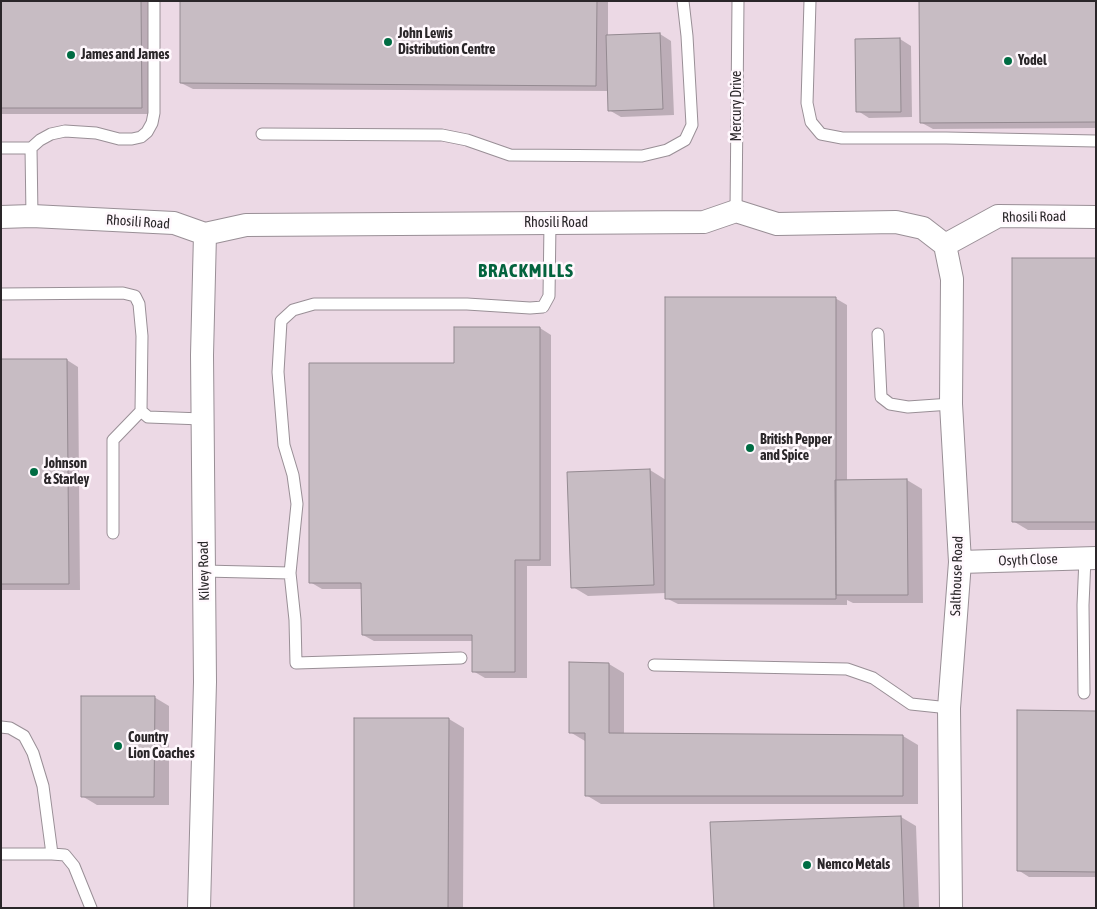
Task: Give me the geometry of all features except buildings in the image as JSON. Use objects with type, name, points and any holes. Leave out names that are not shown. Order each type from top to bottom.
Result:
[{"type":"street","name":"Rhosili Road","points":[[1,216],[174,223],[205,234],[246,225],[704,222],[736,211]]},
{"type":"street","points":[[736,211],[777,224],[896,222],[923,228],[945,245]]},
{"type":"street","name":"Rhosili Road","points":[[945,245],[998,216],[1096,217]]},
{"type":"street","name":"Kilvey Road","points":[[199,908],[205,682],[202,355],[205,234]]},
{"type":"street","name":"Salthouse Road","points":[[945,245],[952,279],[952,404],[960,562],[950,708],[951,908]]},
{"type":"street","name":"Osyth Close","points":[[960,562],[1090,558]]},
{"type":"lane","points":[[1,148],[31,148],[40,140],[58,132],[78,131],[119,139],[132,139],[141,137],[147,132],[152,123],[154,113],[154,1]]},
{"type":"lane","points":[[262,134],[442,135],[467,140],[510,155],[642,156],[667,150],[685,140],[692,125],[683,1]]},
{"type":"lane","name":"Mercury Drive","points":[[736,211],[738,1]]},
{"type":"lane","points":[[810,1],[807,103],[811,122],[821,134],[842,138],[1096,141]]},
{"type":"lane","points":[[31,148],[32,216]]},
{"type":"lane","points":[[461,658],[296,663],[296,620],[290,573],[297,504],[293,475],[284,445],[278,372],[281,321],[293,310],[314,304],[467,304],[530,308],[544,307],[549,296],[550,223]]},
{"type":"lane","points":[[1,294],[124,293],[135,296],[139,304],[142,336],[141,411],[113,440],[113,533]]},
{"type":"lane","points":[[878,334],[881,397],[890,404],[908,407],[952,404]]},
{"type":"lane","points":[[141,411],[148,417],[202,419]]},
{"type":"lane","points":[[1084,693],[1083,605],[1090,558]]},
{"type":"lane","points":[[204,571],[290,573]]},
{"type":"lane","points":[[654,665],[847,669],[873,678],[911,704],[950,708]]},
{"type":"lane","points":[[1,727],[10,728],[24,736],[33,753],[42,786],[52,854]]},
{"type":"lane","points":[[1,854],[65,855],[74,866],[91,908]]},
{"type":"shaded area","points":[[1,1],[1096,1],[1096,908],[1,908]]},
{"type":"place","name":"John Lewis Distribution Centre","points":[[388,42]]},
{"type":"place","name":"James and James","points":[[71,55]]},
{"type":"place","name":"Yodel","points":[[1008,61]]},
{"type":"place","name":"British Pepper and Spice","points":[[750,448]]},
{"type":"place","name":"Johnson & Starley","points":[[34,472]]},
{"type":"place","name":"Country Lion Coaches","points":[[118,746]]},
{"type":"place","name":"Nemco Metals","points":[[807,865]]},
{"type":"district","name":"BRACKMILLS","points":[[526,271]]}]
